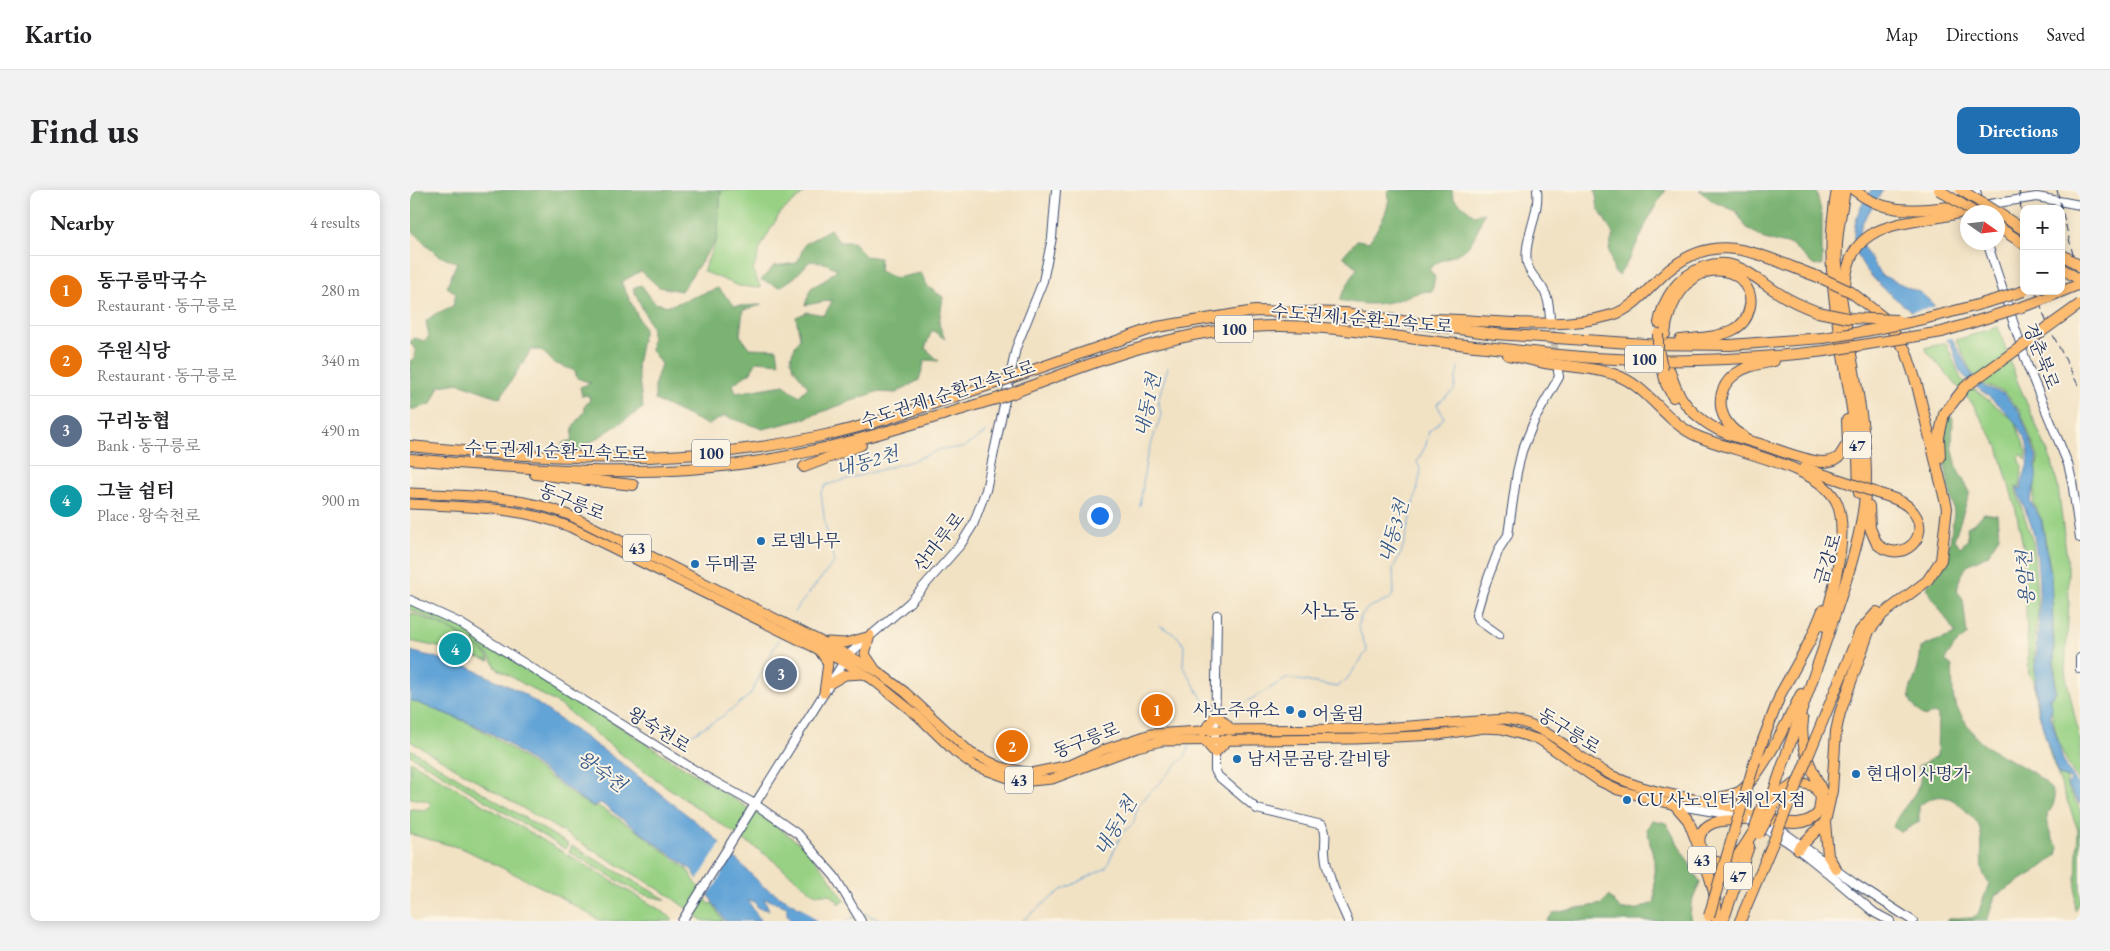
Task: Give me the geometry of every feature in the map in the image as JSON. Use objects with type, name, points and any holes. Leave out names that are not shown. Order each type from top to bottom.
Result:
[{"type":"highway","name":"금강로","points":[[1723,921],[1756,832],[1768,806],[1852,539],[1858,493],[1855,434],[1831,286],[1831,237],[1837,190]]},
{"type":"highway","name":"금강로","points":[[1805,692],[1850,568],[1861,524],[1866,474],[1859,405],[1837,264],[1839,230],[1845,190]]},
{"type":"highway","points":[[1854,190],[1880,205],[1920,216]]},
{"type":"highway","points":[[1939,190],[1968,205]]},
{"type":"highway","points":[[1961,190],[1984,205]]},
{"type":"highway","points":[[1845,312],[1848,264],[1862,240],[1880,228],[1920,216],[1960,212]]},
{"type":"highway","points":[[2005,218],[2020,227]]},
{"type":"highway","points":[[2005,232],[2020,241]]},
{"type":"highway","points":[[1393,318],[1562,323],[1609,316],[1639,299],[1681,261],[1696,252],[1713,248],[1741,250],[1821,278],[1851,292],[1884,319],[1906,351],[1919,392],[1947,508]]},
{"type":"highway","points":[[2065,257],[2080,266]]},
{"type":"highway","points":[[1744,452],[1705,431],[1684,412],[1666,384],[1662,311],[1672,291],[1684,277],[1712,263],[1725,264],[1741,268],[1791,300],[1818,312],[1847,318],[1915,320]]},
{"type":"highway","points":[[2065,276],[2080,270]]},
{"type":"highway","points":[[1644,344],[1707,337],[1733,330],[1742,323],[1748,313],[1751,298],[1747,287],[1738,277],[1724,271],[1708,271],[1686,286],[1674,302],[1662,334]]},
{"type":"highway","points":[[2065,271],[2080,280]]},
{"type":"highway","name":"수도권제1순환고속도로","points":[[410,459],[498,466],[670,470],[791,456],[881,434],[999,398],[1068,371],[1164,340],[1253,327],[1310,328],[1593,358],[1711,359],[1803,354],[1942,332],[2034,303],[2080,284]]},
{"type":"highway","points":[[1666,371],[1674,386],[1698,417],[1718,431],[1823,462],[1835,460],[1846,447],[1848,429],[1829,304],[1831,286]]},
{"type":"highway","name":"수도권제1순환고속도로","points":[[410,446],[502,454],[607,458],[678,456],[718,452],[821,436],[1002,381],[1157,327],[1255,311],[1345,313],[1393,318],[1495,334],[1644,344],[1730,345],[1823,338],[1956,312],[2020,292]]},
{"type":"highway","points":[[1800,846],[1826,818],[1830,803],[1840,713],[1865,638],[1883,614],[1927,581],[1944,554],[1947,508],[1939,437],[1944,414],[1965,387],[2080,304]]},
{"type":"highway","points":[[1464,345],[1545,363],[1601,370],[1618,376],[1645,392],[1685,430],[1718,445],[1798,466],[1849,483],[1877,492],[1904,504],[1917,518],[1917,536],[1912,545],[1904,550],[1893,552],[1885,550],[1877,544],[1871,534],[1869,522],[1868,452],[1859,405]]},
{"type":"highway","points":[[1755,442],[1732,430],[1724,420],[1720,400],[1724,386],[1733,376],[1746,368],[1803,354]]},
{"type":"highway","points":[[804,467],[857,447],[881,434]]},
{"type":"highway","points":[[1767,459],[1818,481],[1831,493],[1837,503],[1842,525],[1837,567],[1824,626]]},
{"type":"highway","points":[[498,466],[548,476],[633,485]]},
{"type":"highway","points":[[1740,921],[1860,631],[1872,616],[1929,569],[1940,551],[1946,530]]},
{"type":"highway","points":[[1711,919],[1755,761],[1781,693],[1811,639],[1837,567]]},
{"type":"highway","points":[[1703,801],[1738,793],[1751,781],[1764,763],[1805,692]]},
{"type":"highway","points":[[1805,692],[1802,742],[1810,768],[1824,795],[1828,856],[1836,869]]},
{"type":"highway","name":"43","points":[[1766,819],[1795,824],[1808,821],[1820,809],[1821,797],[1814,786],[1798,782],[1782,792],[1768,806]]},
{"type":"highway","name":"43","points":[[1675,805],[1688,820],[1712,886],[1717,910],[1711,919]]},
{"type":"highway","points":[[1744,820],[1716,821],[1706,827],[1700,840],[1700,849],[1704,856],[1715,863],[1730,861],[1756,832]]},
{"type":"highway","name":"금강로","points":[[1730,921],[1756,832]]},
{"type":"main road","name":"동구릉로","points":[[410,493],[524,501],[550,507],[673,565],[820,640],[846,658],[919,717],[954,751],[975,766],[1018,780],[1052,779],[1138,747],[1162,741],[1203,735]]},
{"type":"main road","name":"동구릉로","points":[[410,504],[519,511],[546,517],[819,650],[846,658],[877,671],[905,692],[971,753],[1001,767],[1020,772],[1045,772],[1067,766],[1103,750],[1151,734],[1216,735],[1229,739],[1396,738],[1484,728],[1502,729],[1540,740],[1599,781],[1618,790],[1675,805]]},
{"type":"main road","points":[[820,640],[845,643],[868,636],[865,654],[877,671]]},
{"type":"main road","points":[[819,650],[828,663],[824,693]]},
{"type":"main road","points":[[830,683],[845,675],[855,673],[865,675]]},
{"type":"main road","points":[[1229,739],[1215,753],[1203,735],[1216,714],[1232,730]]},
{"type":"main road","name":"동구릉로","points":[[1216,735],[1232,730],[1368,729],[1483,719],[1525,722],[1543,729],[1610,774],[1635,786],[1734,807],[1766,819]]},
{"type":"street","name":"산마루로","points":[[682,921],[846,658],[868,636],[897,614],[919,591],[965,540],[979,514],[986,490],[1016,348],[1043,282],[1052,238],[1056,190]]},
{"type":"street","points":[[1537,190],[1539,202],[1528,245],[1527,262],[1531,274],[1543,287],[1548,298],[1550,319]]},
{"type":"street","points":[[1976,190],[1977,205]]},
{"type":"street","points":[[1993,205],[2012,199],[2037,197],[2080,206]]},
{"type":"street","name":"경춘북로","points":[[1991,250],[2028,367],[2068,464],[2080,538]]},
{"type":"street","points":[[1499,636],[1478,620],[1477,608],[1498,549],[1508,535],[1522,451],[1535,419],[1559,377],[1558,371]]},
{"type":"street","name":"왕숙천로","points":[[410,600],[460,623],[799,835],[835,877],[861,921]]},
{"type":"street","points":[[1217,615],[1215,753],[1218,776],[1253,807],[1322,825],[1325,832],[1325,854],[1329,870],[1348,921]]},
{"type":"street","points":[[2080,658],[2080,670]]},
{"type":"street","name":"동구릉로","points":[[1675,805],[1744,820],[1800,846],[1913,921]]},
{"type":"street","name":"동구릉로","points":[[1766,819],[1800,846],[1875,913],[1890,921]]},
{"type":"green space","points":[[410,190],[721,190],[717,239],[681,291],[659,287],[641,271],[621,282],[644,329],[637,365],[643,408],[578,451],[559,452],[563,443],[572,440],[573,427],[585,411],[584,407],[590,400],[588,395],[582,396],[580,387],[591,383],[577,378],[575,371],[554,363],[541,350],[531,350],[500,398],[459,383],[439,386],[431,404],[411,410],[410,361],[415,358],[416,351],[410,342],[415,338],[424,341],[429,336],[426,321],[435,314],[453,306],[456,293],[447,287],[457,262],[435,253],[410,229]]},
{"type":"green space","points":[[721,190],[808,190],[780,213],[761,246],[753,271],[761,288],[739,286],[703,271],[717,239]]},
{"type":"green space","points":[[1388,190],[1452,190],[1453,198],[1474,215],[1484,213],[1476,234],[1467,248],[1429,269],[1435,277],[1432,291],[1417,293],[1380,304],[1339,300],[1357,268],[1343,256],[1357,240],[1369,242],[1386,211],[1389,197]]},
{"type":"green space","points":[[1595,190],[1666,190],[1619,275],[1614,272],[1609,250],[1613,234],[1598,208]]},
{"type":"green space","points":[[1699,190],[1816,190],[1822,215],[1822,266],[1813,265],[1792,245],[1764,239],[1746,227],[1736,211],[1714,202]]},
{"type":"green space","points":[[830,229],[839,242],[853,242],[865,256],[880,258],[879,271],[895,278],[921,273],[928,287],[943,297],[939,324],[945,339],[932,330],[925,348],[939,361],[925,360],[919,380],[896,393],[876,392],[800,420],[763,429],[724,416],[708,425],[655,400],[655,383],[661,364],[651,350],[652,329],[633,288],[641,285],[655,303],[669,306],[718,288],[735,306],[762,305],[743,310],[740,335],[749,348],[777,349],[779,363],[757,361],[751,372],[733,384],[736,393],[784,385],[799,396],[808,387],[794,369],[791,360],[800,338],[796,317],[807,312],[824,315],[833,300],[805,305],[811,288],[825,280],[837,269],[825,263],[810,261],[795,277],[780,287],[761,280],[774,266],[797,263],[805,244]]},
{"type":"green space","points":[[1998,327],[2016,378],[2052,462],[2058,487],[2068,567],[2069,602],[2065,671],[2080,741],[2080,782],[2066,759],[2057,736],[2052,715],[2050,699],[2056,692],[2051,573],[2042,520],[2033,503],[2038,457],[2021,412],[2004,392],[1983,384],[1973,375],[1956,340]]},
{"type":"green space","points":[[1946,343],[1961,379],[2014,420],[2027,452],[2026,460],[2022,454],[2019,458],[2022,466],[2020,488],[2015,487],[2033,543],[2038,613],[2034,640],[2036,702],[2034,680],[2029,675],[2023,545],[2015,506],[1998,447],[1972,403],[1924,348]]},
{"type":"green space","points":[[1948,416],[1953,418],[1952,446],[1958,471],[1970,492],[1954,540],[1961,547],[1968,539],[1967,527],[1975,523],[1984,513],[1997,515],[1999,536],[1988,555],[1969,564],[1961,574],[1957,591],[1963,599],[1967,635],[1955,645],[1945,660],[1952,666],[1954,701],[1976,737],[1998,754],[2043,780],[2052,791],[2054,802],[2047,814],[2048,823],[2051,836],[2059,847],[2057,855],[2042,867],[1995,896],[1987,921],[1946,921],[1949,918],[1972,918],[1978,914],[1989,883],[1983,870],[1982,840],[1979,826],[1958,803],[1946,797],[1933,798],[1919,806],[1919,822],[1901,832],[1893,827],[1920,783],[1918,766],[1937,756],[1938,715],[1933,713],[1924,717],[1912,703],[1909,693],[1919,665],[1921,648],[1956,634],[1926,588],[1944,564],[1950,542],[1954,513],[1942,449]]},
{"type":"green space","points":[[410,602],[456,623],[775,825],[803,846],[827,874],[845,901],[839,904],[829,894],[816,894],[812,892],[769,857],[635,765],[560,705],[496,668],[484,651],[472,642],[445,626],[410,610]]},
{"type":"green space","points":[[410,613],[430,620],[467,639],[486,654],[490,661],[410,641]]},
{"type":"green space","points":[[410,700],[471,724],[499,740],[579,799],[593,807],[598,806],[639,832],[687,869],[709,904],[712,903],[723,921],[703,921],[667,894],[410,741]]},
{"type":"green space","points":[[2036,702],[2058,775],[2067,778],[2066,784],[2080,809],[2080,902],[2075,911],[2078,830],[2051,757]]},
{"type":"green space","points":[[410,749],[568,844],[565,849],[410,755]]},
{"type":"green space","points":[[410,761],[657,908],[673,919],[672,921],[601,921],[553,893],[464,849],[410,834],[410,809],[426,810],[431,805],[428,801],[410,798]]},
{"type":"green space","points":[[1652,820],[1666,823],[1700,882],[1691,904],[1690,921],[1547,921],[1553,913],[1602,904],[1609,896],[1621,910],[1639,909],[1655,902],[1654,860],[1647,829]]},
{"type":"green space","points":[[572,846],[667,900],[641,894],[569,852]]},
{"type":"water","points":[[1871,190],[1883,190],[1862,223],[1859,234],[1861,244],[1881,275],[1921,293],[1933,304],[1973,377],[1985,387],[2004,394],[2020,413],[2036,456],[2036,480],[2030,501],[2041,520],[2051,577],[2055,693],[2049,698],[2052,708],[2050,714],[2064,764],[2080,787],[2080,805],[2067,784],[2071,781],[2070,779],[2058,774],[2044,733],[2037,701],[2035,671],[2039,587],[2037,560],[2032,528],[2017,488],[2022,490],[2029,454],[2028,447],[2019,428],[2005,411],[1963,375],[1950,343],[1878,283],[1866,268],[1857,252],[1854,234],[1858,214]]},
{"type":"water","name":"왕숙천","points":[[410,651],[464,665],[521,692],[624,765],[710,833],[764,887],[804,910],[816,921],[791,921],[787,914],[787,907],[764,898],[769,910],[758,908],[754,901],[748,901],[761,921],[725,921],[692,870],[601,803],[592,806],[500,738],[471,723],[410,700]]},
{"type":"pier","points":[[1937,306],[1954,337],[1942,340],[1910,312]]},
{"type":"pier","points":[[722,841],[733,852],[715,886],[706,897],[697,882]]},
{"type":"waterway","name":"내동1천","points":[[1140,507],[1146,460],[1161,415],[1158,400],[1168,367]]},
{"type":"waterway","name":"내동3천","points":[[1225,714],[1288,678],[1337,687],[1347,679],[1367,651],[1358,626],[1361,616],[1369,607],[1389,600],[1394,593],[1393,568],[1402,551],[1421,471],[1417,462],[1426,445],[1429,431],[1444,418],[1437,404],[1454,390],[1458,367]]},
{"type":"waterway","name":"내동2천","points":[[794,612],[834,562],[825,524],[821,493],[826,485],[912,461],[941,449],[963,448],[989,430]]},
{"type":"waterway","name":"내동1천","points":[[1159,625],[1177,636],[1184,645],[1183,666],[1207,707]]},
{"type":"waterway","name":"내동2천","points":[[664,741],[676,741],[689,736],[723,716],[750,695],[779,639]]},
{"type":"waterway","name":"내동1천","points":[[1022,921],[1060,891],[1106,868],[1122,833],[1134,823],[1137,806],[1187,754],[1189,746]]},
{"type":"waterway","name":"내동1천","points":[[804,910],[816,921]]},
{"type":"waterway","name":"내동1천","points":[[861,912],[883,921]]},
{"type":"waterway","name":"내동1천","points":[[846,921],[854,917]]},
{"type":"tunnel","points":[[1550,319],[1556,359]]},
{"type":"railway","points":[[2019,190],[2021,205]]},
{"type":"railway","points":[[2057,190],[2080,283]]},
{"type":"railway","points":[[2036,295],[2047,323],[2080,389]]},
{"type":"place","name":"로뎀나무","points":[[761,541]]},
{"type":"place","name":"두메골","points":[[695,564]]},
{"type":"place","name":"그늘 쉼터","points":[[455,649]]},
{"type":"place","name":"구리농협","points":[[781,674]]},
{"type":"place","name":"동구릉막국수","points":[[1157,710]]},
{"type":"place","name":"사노주유소","points":[[1290,710]]},
{"type":"place","name":"어울림","points":[[1302,714]]},
{"type":"place","name":"주원식당","points":[[1012,746]]},
{"type":"place","name":"남서문곰탕.갈비탕","points":[[1237,759]]},
{"type":"place","name":"현대이사명가","points":[[1856,774]]},
{"type":"place","name":"CU 사노인터체인지점","points":[[1627,800]]},
{"type":"district","name":"사노동","points":[[1330,611]]},
{"type":"water label","name":"용암천","points":[[2025,578]]}]
